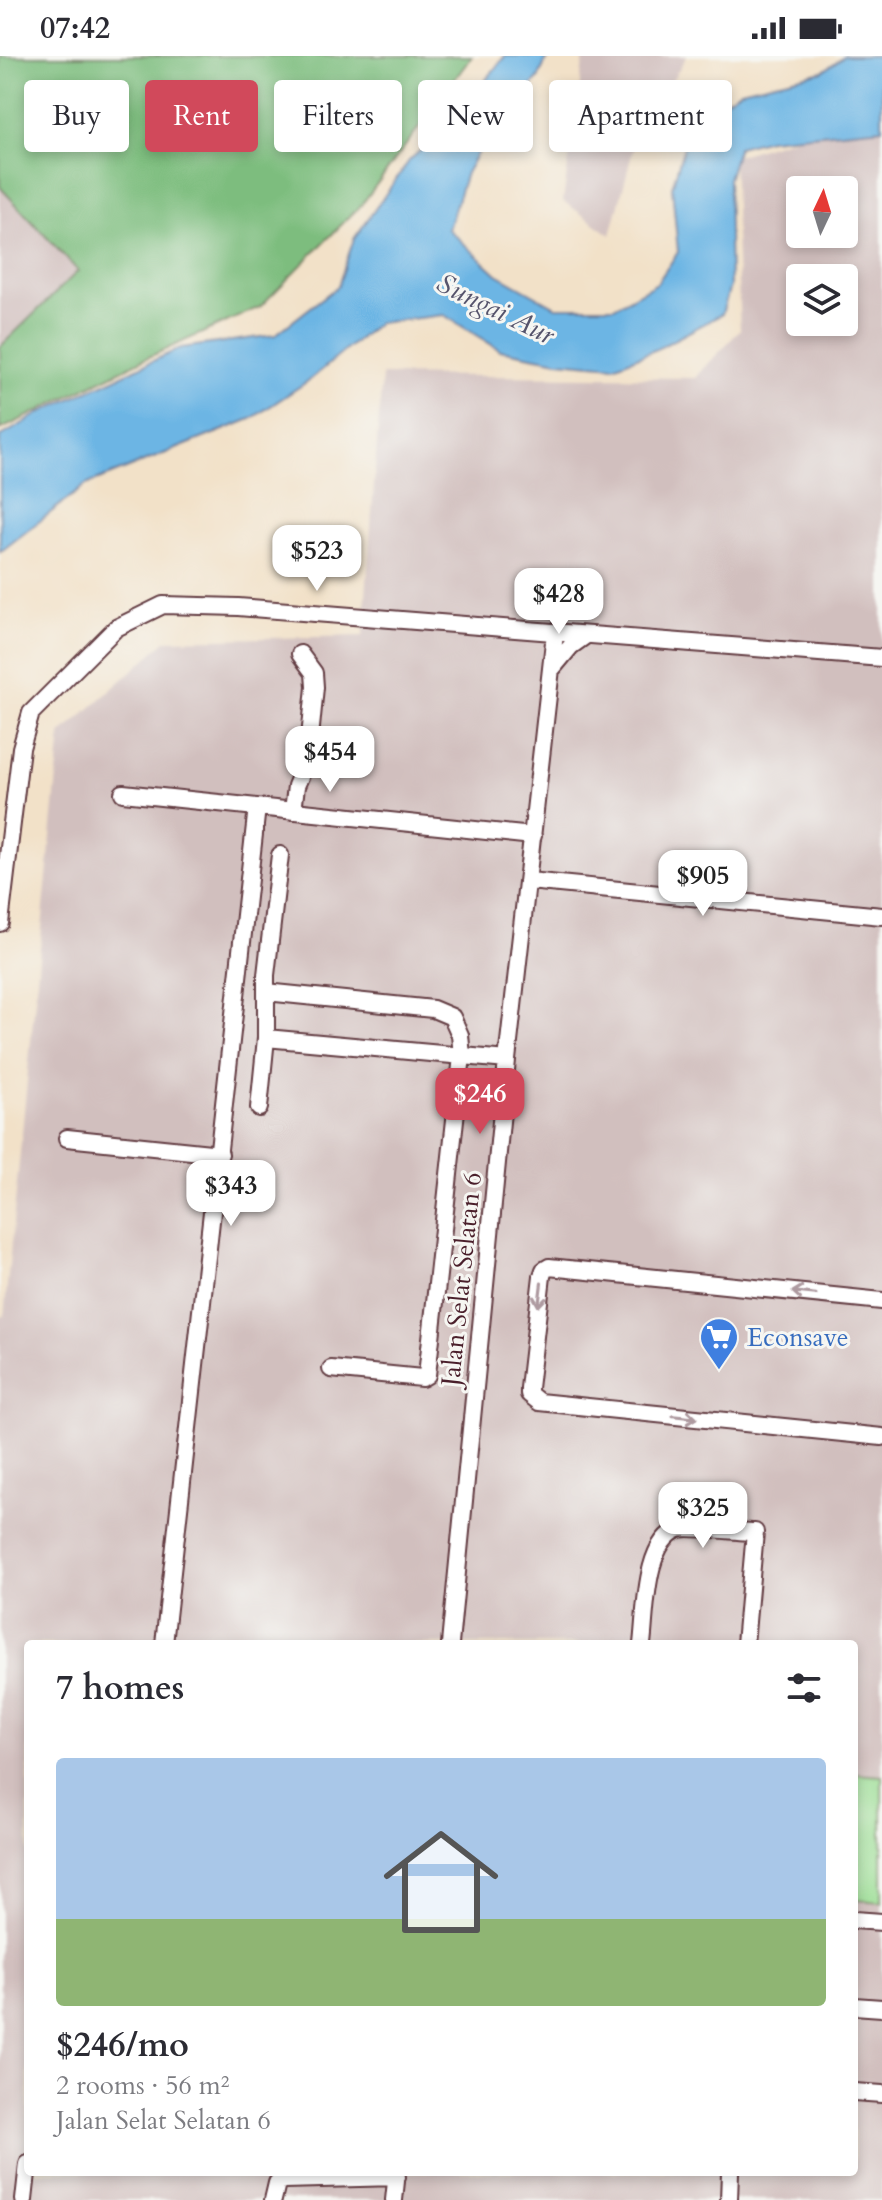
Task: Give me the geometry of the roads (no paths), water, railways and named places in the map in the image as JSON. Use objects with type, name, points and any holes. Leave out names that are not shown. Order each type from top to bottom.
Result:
[{"type":"street","points":[[0,923],[21,748],[31,713],[116,628],[163,605],[238,607],[882,658]]},
{"type":"street","points":[[531,632],[552,666],[585,636]]},
{"type":"street","name":"Jalan Selat Selatan 6","points":[[450,1640],[507,1060],[555,633]]},
{"type":"street","points":[[293,811],[296,786],[308,758],[315,687],[314,673],[300,654]]},
{"type":"street","points":[[123,793],[533,836]]},
{"type":"street","points":[[164,1640],[257,807]]},
{"type":"street","points":[[259,1108],[266,1038],[266,992],[280,855]]},
{"type":"street","points":[[529,881],[882,916]]},
{"type":"street","points":[[266,992],[433,1009],[446,1014],[456,1023],[460,1035],[462,1056],[427,1375],[422,1378],[331,1369]]},
{"type":"street","points":[[266,1038],[507,1060]]},
{"type":"street","points":[[67,1138],[220,1154]]},
{"type":"street","points":[[882,1301],[549,1267],[542,1276],[529,1388],[529,1394],[539,1402],[882,1437]]},
{"type":"street","points":[[643,1640],[652,1565],[658,1546],[679,1529],[755,1532],[745,1640]]},
{"type":"street","points":[[858,1920],[882,1922]]},
{"type":"street","points":[[858,2006],[882,2008]]},
{"type":"street","points":[[858,2092],[882,2094]]},
{"type":"street","points":[[24,2200],[27,2176]]},
{"type":"street","points":[[273,2200],[277,2183],[283,2180],[374,2176]]},
{"type":"street","points":[[394,2200],[397,2176]]},
{"type":"street","points":[[729,2200],[730,2176]]},
{"type":"water","points":[[505,56],[548,56],[533,84],[533,80],[486,80]]},
{"type":"water","name":"Sungai Aur","points":[[844,56],[882,56],[882,128],[769,139],[738,147],[728,179],[730,286],[722,314],[657,349],[614,366],[558,361],[500,350],[444,315],[378,323],[311,379],[251,419],[86,485],[0,552],[0,437],[42,412],[181,348],[275,335],[338,286],[354,239],[419,152],[478,152],[466,173],[448,229],[497,274],[556,307],[614,307],[657,283],[678,252],[672,187],[682,152],[732,152],[732,96],[741,90],[823,71]]},
{"type":"place","name":"Econsave","points":[[719,1371]]}]
